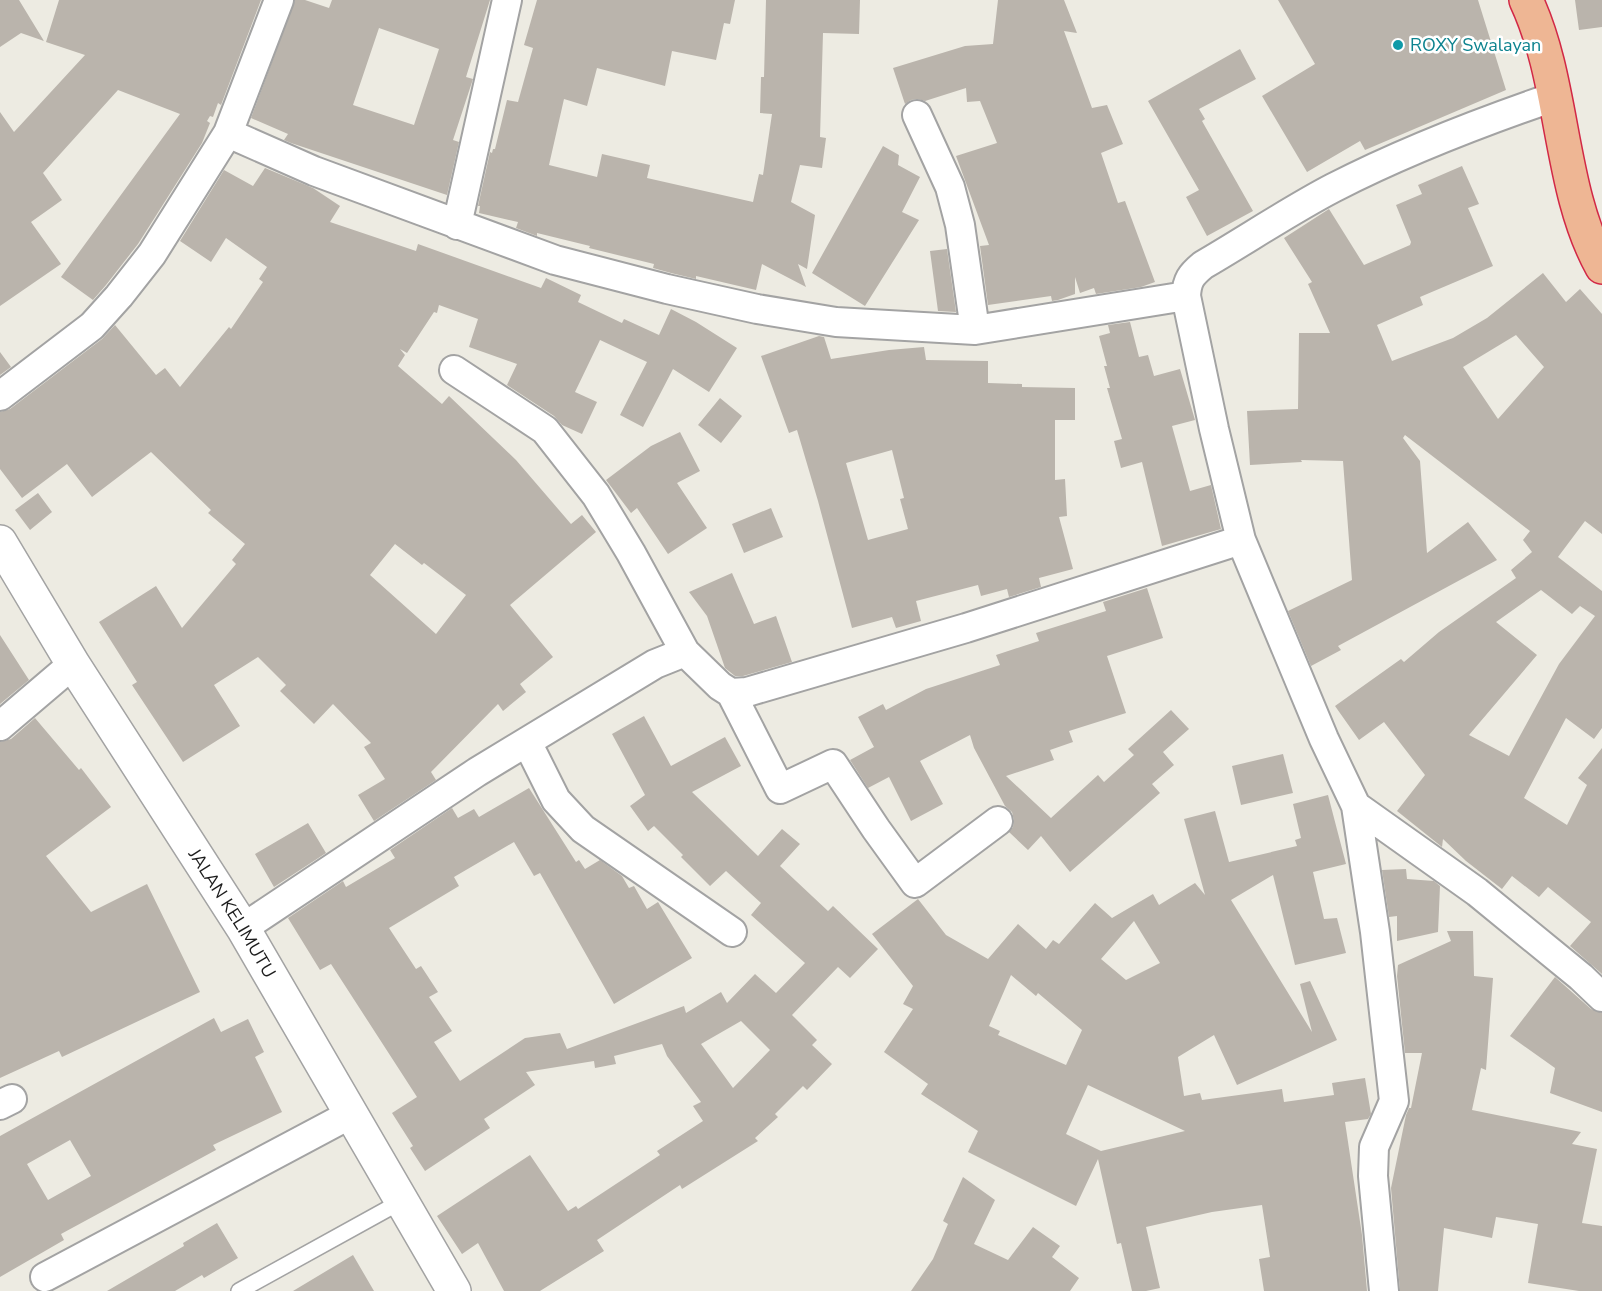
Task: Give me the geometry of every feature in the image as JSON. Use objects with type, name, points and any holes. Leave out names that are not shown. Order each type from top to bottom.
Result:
[{"type":"highway","points":[[1526,0],[1547,61],[1582,222],[1602,267]]},
{"type":"street","points":[[0,396],[92,326],[152,254],[228,133],[279,0]]},
{"type":"street","points":[[457,225],[507,0]]},
{"type":"street","points":[[1384,1291],[1373,1176],[1374,1147],[1394,1101],[1375,932],[1356,806],[1324,739],[1241,540],[1212,418],[1186,296],[1186,284],[1191,274],[1197,270],[1332,189],[1414,149],[1480,122],[1554,97]]},
{"type":"street","points":[[917,115],[950,188],[957,216],[975,330]]},
{"type":"street","points":[[228,133],[314,171],[555,260],[667,290],[757,309],[836,322],[975,330],[1186,296]]},
{"type":"street","points":[[454,370],[545,430],[596,495],[631,553],[685,652],[703,671],[731,693],[780,789],[833,764],[915,883],[998,821]]},
{"type":"street","points":[[731,693],[747,692],[955,631],[1241,540]]},
{"type":"street","name":"JALAN KELIMUTU","points":[[0,542],[73,664],[243,928],[454,1291]]},
{"type":"street","points":[[243,928],[477,772],[655,664],[685,652]]},
{"type":"street","points":[[0,726],[73,664]]},
{"type":"street","points":[[527,742],[556,800],[583,829],[732,932]]},
{"type":"street","points":[[1356,806],[1477,892],[1581,976],[1602,997]]},
{"type":"street","points":[[45,1277],[351,1114]]},
{"type":"lane","points":[[239,1291],[402,1201]]},
{"type":"building","points":[[0,0],[19,0],[44,41],[21,33],[0,47]]},
{"type":"building","points":[[59,0],[261,0],[221,105],[218,103],[213,117],[210,116],[207,121],[210,123],[202,143],[138,244],[106,285],[93,300],[61,277],[180,114],[118,90],[43,173],[62,200],[31,222],[61,264],[0,306],[0,112],[14,132],[85,55],[46,42]]},
{"type":"building","points":[[295,0],[305,0],[329,8],[332,0],[490,0],[466,77],[473,79],[453,140],[459,142],[447,195],[291,143],[284,140],[288,134],[251,118]],"holes":[[[379,28],[439,49],[414,125],[353,105]]]},
{"type":"building","points":[[537,0],[735,0],[730,24],[724,23],[716,60],[672,51],[665,86],[597,68],[587,106],[564,99],[549,165],[597,177],[602,154],[650,165],[647,178],[753,202],[759,174],[763,175],[772,114],[760,113],[761,77],[764,77],[766,0],[860,0],[859,34],[823,33],[820,137],[826,138],[822,168],[800,165],[791,202],[815,215],[807,269],[798,264],[806,287],[762,264],[756,290],[696,276],[696,279],[653,268],[654,264],[589,248],[590,246],[537,233],[537,236],[516,228],[518,222],[479,213],[480,206],[478,206],[490,152],[492,153],[495,149],[507,100],[518,102],[533,48],[524,45]]},
{"type":"building","points":[[998,0],[1064,0],[1077,33],[1064,31],[1092,108],[1107,105],[1123,144],[1101,153],[1118,203],[1125,201],[1155,282],[1141,287],[1096,294],[1094,288],[1080,293],[1075,277],[1075,294],[1058,300],[1052,301],[1051,296],[988,305],[980,246],[989,245],[956,156],[997,143],[980,101],[967,102],[966,88],[925,101],[911,100],[905,104],[893,68],[965,46],[993,44]]},
{"type":"building","name":"ROXY Swalayan","points":[[1278,0],[1478,0],[1506,90],[1365,150],[1360,141],[1307,172],[1262,96],[1315,64]]},
{"type":"building","points":[[1575,0],[1602,0],[1602,27],[1579,30]]},
{"type":"building","points":[[1240,49],[1256,79],[1199,109],[1205,119],[1202,121],[1253,211],[1207,236],[1186,197],[1199,190],[1148,101]]},
{"type":"building","points":[[883,146],[899,155],[898,165],[920,177],[902,212],[919,220],[865,306],[812,273]]},
{"type":"building","points":[[1462,166],[1479,204],[1468,208],[1493,266],[1420,297],[1423,305],[1377,325],[1392,361],[1453,338],[1487,318],[1543,273],[1566,302],[1580,289],[1602,314],[1602,534],[1585,521],[1558,557],[1602,591],[1602,728],[1594,739],[1566,718],[1524,798],[1567,825],[1587,785],[1578,778],[1602,748],[1602,974],[1570,946],[1591,922],[1548,887],[1539,897],[1512,876],[1502,889],[1466,861],[1443,839],[1442,847],[1397,811],[1425,775],[1384,722],[1359,740],[1335,706],[1401,659],[1404,662],[1439,632],[1516,578],[1511,570],[1532,552],[1523,540],[1530,531],[1405,435],[1403,438],[1420,461],[1427,553],[1468,522],[1497,560],[1338,646],[1341,650],[1311,666],[1288,611],[1352,580],[1343,461],[1301,460],[1302,462],[1250,465],[1247,411],[1298,409],[1299,333],[1330,333],[1308,284],[1312,282],[1284,238],[1329,209],[1364,265],[1410,245],[1411,242],[1396,205],[1422,194],[1418,185]],"holes":[[[1516,335],[1544,367],[1498,419],[1463,367]],[[1541,590],[1572,614],[1580,606],[1595,616],[1559,664],[1509,756],[1469,735],[1537,655],[1496,622]]]},
{"type":"building","points":[[265,168],[313,188],[340,206],[330,222],[416,251],[418,244],[541,288],[546,278],[581,295],[578,302],[622,323],[624,319],[659,335],[671,309],[737,348],[709,392],[673,369],[643,427],[620,415],[647,362],[600,340],[575,392],[597,402],[582,434],[562,425],[554,416],[507,385],[517,364],[469,347],[478,319],[439,305],[437,313],[434,312],[407,353],[400,349],[405,355],[398,366],[442,404],[449,396],[516,460],[571,524],[582,515],[596,532],[510,605],[553,657],[520,684],[526,692],[503,711],[498,704],[431,772],[436,780],[374,821],[358,795],[385,779],[364,747],[371,743],[333,704],[314,724],[280,691],[286,685],[258,657],[214,685],[240,726],[183,762],[132,685],[137,682],[99,622],[156,586],[182,628],[236,564],[232,560],[245,544],[208,513],[211,510],[151,452],[92,497],[67,464],[22,498],[0,469],[0,412],[10,409],[102,339],[115,325],[156,375],[165,368],[180,387],[229,327],[231,329],[263,282],[259,279],[267,267],[226,238],[211,262],[180,241],[224,170],[253,186]],"holes":[[[395,544],[422,565],[424,563],[466,595],[436,634],[370,575]]]},
{"type":"building","points":[[947,249],[956,312],[938,311],[930,251]]},
{"type":"building","points":[[1130,322],[1139,357],[1148,355],[1154,376],[1180,369],[1195,420],[1172,426],[1190,491],[1211,485],[1221,529],[1162,546],[1142,462],[1121,468],[1114,441],[1122,439],[1107,388],[1110,388],[1104,366],[1107,366],[1099,336],[1110,333],[1108,325]]},
{"type":"building","points":[[819,336],[824,337],[831,359],[924,347],[926,360],[988,361],[988,383],[1022,384],[1022,387],[1075,388],[1075,420],[1055,420],[1055,480],[1065,479],[1067,516],[1059,517],[1073,569],[1039,578],[1041,587],[1009,597],[1007,589],[981,596],[978,585],[916,601],[921,621],[896,628],[892,617],[852,628],[797,430],[789,433],[761,356]],"holes":[[[892,450],[904,498],[900,499],[908,529],[868,540],[846,463]]]},
{"type":"building","points":[[0,352],[11,367],[0,375]]},
{"type":"building","points":[[720,398],[742,416],[721,443],[698,425]]},
{"type":"building","points":[[680,432],[700,471],[677,483],[707,528],[668,554],[637,508],[631,513],[606,480],[651,446]]},
{"type":"building","points":[[38,493],[52,512],[30,530],[15,510]]},
{"type":"building","points":[[771,508],[783,537],[744,553],[732,524]]},
{"type":"building","points":[[732,573],[754,624],[776,616],[792,662],[743,676],[735,676],[725,668],[707,616],[689,592]]},
{"type":"building","points":[[1147,588],[1163,638],[1107,656],[1126,713],[1069,731],[1073,742],[1050,750],[1054,760],[1006,776],[1051,818],[1098,775],[1104,782],[1134,755],[1128,749],[1171,710],[1189,729],[1163,752],[1174,765],[1152,784],[1160,793],[1070,872],[1041,836],[1028,850],[1009,832],[1013,827],[1012,812],[1005,806],[974,748],[970,735],[920,761],[943,804],[911,821],[889,777],[868,788],[850,760],[874,747],[858,717],[883,704],[886,710],[926,689],[1000,665],[996,655],[1039,641],[1036,633],[1106,611],[1103,602]]},
{"type":"building","points":[[0,635],[29,680],[0,704]]},
{"type":"building","points":[[644,716],[671,766],[725,737],[741,766],[692,792],[758,856],[782,829],[800,844],[780,866],[828,911],[833,906],[878,949],[850,978],[838,967],[792,1015],[817,1040],[812,1045],[832,1064],[807,1090],[803,1086],[775,1114],[778,1117],[755,1138],[758,1141],[682,1189],[680,1185],[597,1240],[604,1251],[540,1291],[504,1291],[478,1243],[462,1254],[437,1216],[530,1155],[568,1211],[576,1206],[578,1209],[660,1155],[657,1151],[703,1121],[693,1106],[701,1102],[667,1056],[662,1044],[614,1056],[616,1064],[595,1068],[594,1061],[526,1072],[535,1085],[484,1119],[490,1128],[425,1171],[410,1148],[413,1146],[392,1113],[417,1097],[331,964],[320,970],[288,918],[343,881],[346,887],[395,858],[390,850],[452,808],[458,818],[474,809],[479,817],[529,788],[576,862],[579,860],[585,869],[600,860],[622,876],[629,888],[634,886],[647,909],[658,902],[692,958],[614,1004],[540,873],[534,876],[514,842],[454,877],[459,886],[389,928],[416,969],[421,966],[438,992],[429,997],[452,1031],[434,1042],[460,1081],[525,1038],[560,1033],[567,1049],[684,1006],[686,1013],[721,992],[727,1003],[755,974],[776,993],[805,963],[751,915],[761,903],[726,871],[710,886],[654,826],[648,831],[630,806],[645,795],[612,734]],"holes":[[[741,1021],[770,1050],[733,1088],[701,1044]]]},
{"type":"building","points":[[35,718],[79,770],[81,768],[111,807],[46,856],[91,912],[147,884],[200,992],[62,1057],[59,1051],[0,1078],[0,742],[11,739]]},
{"type":"building","points":[[1283,754],[1293,793],[1241,805],[1232,766]]},
{"type":"building","points":[[1328,795],[1346,864],[1313,872],[1324,919],[1337,918],[1346,953],[1295,965],[1273,875],[1231,900],[1312,1032],[1300,984],[1310,981],[1337,1040],[1237,1085],[1214,1035],[1178,1057],[1184,1096],[1200,1093],[1202,1100],[1282,1089],[1284,1102],[1334,1095],[1332,1083],[1365,1078],[1371,1114],[1368,1119],[1345,1122],[1362,1235],[1367,1291],[1264,1291],[1259,1259],[1270,1257],[1262,1205],[1212,1212],[1146,1227],[1160,1288],[1132,1291],[1121,1243],[1117,1244],[1098,1159],[1076,1206],[968,1152],[978,1131],[921,1094],[928,1084],[884,1052],[913,1009],[903,1004],[913,986],[872,934],[918,899],[946,935],[988,959],[1018,924],[1046,949],[1053,940],[1059,944],[1095,903],[1112,918],[1153,894],[1159,905],[1195,883],[1205,895],[1184,819],[1215,811],[1229,862],[1297,846],[1295,840],[1301,838],[1293,804]],"holes":[[[1134,921],[1160,963],[1126,980],[1101,959]],[[1011,975],[1036,996],[1038,993],[1082,1030],[1066,1065],[998,1035],[1000,1031],[989,1026]],[[1088,1085],[1185,1131],[1101,1151],[1066,1134]]]},
{"type":"building","points":[[308,823],[326,853],[274,887],[255,854]]},
{"type":"building","points":[[1406,869],[1407,879],[1434,881],[1440,886],[1438,932],[1397,941],[1397,916],[1389,917],[1382,870]]},
{"type":"building","points":[[1447,931],[1473,931],[1474,976],[1493,978],[1486,1070],[1481,1068],[1472,1110],[1581,1132],[1572,1144],[1597,1149],[1582,1223],[1602,1226],[1602,1291],[1579,1291],[1528,1283],[1538,1224],[1496,1217],[1492,1238],[1444,1228],[1438,1291],[1400,1291],[1391,1188],[1422,1053],[1405,1053],[1397,976],[1398,965],[1451,941]]},
{"type":"building","points":[[1555,977],[1591,1009],[1602,1013],[1602,1112],[1550,1093],[1555,1068],[1510,1036]]},
{"type":"building","points":[[214,1018],[221,1032],[248,1019],[264,1052],[255,1057],[282,1112],[213,1145],[216,1150],[61,1234],[64,1240],[0,1277],[0,1136]],"holes":[[[70,1140],[91,1176],[48,1200],[27,1164]]]},
{"type":"building","points":[[963,1177],[995,1200],[974,1244],[1008,1260],[1033,1227],[1060,1246],[1052,1257],[1079,1278],[1070,1291],[911,1291],[933,1259],[948,1224],[943,1221]]},
{"type":"building","points":[[217,1223],[238,1258],[204,1278],[202,1275],[175,1291],[107,1291],[184,1246],[183,1243]]},
{"type":"building","points":[[353,1255],[374,1291],[293,1291]]},
{"type":"place","name":"ROXY Swalayan","points":[[1398,45]]}]
